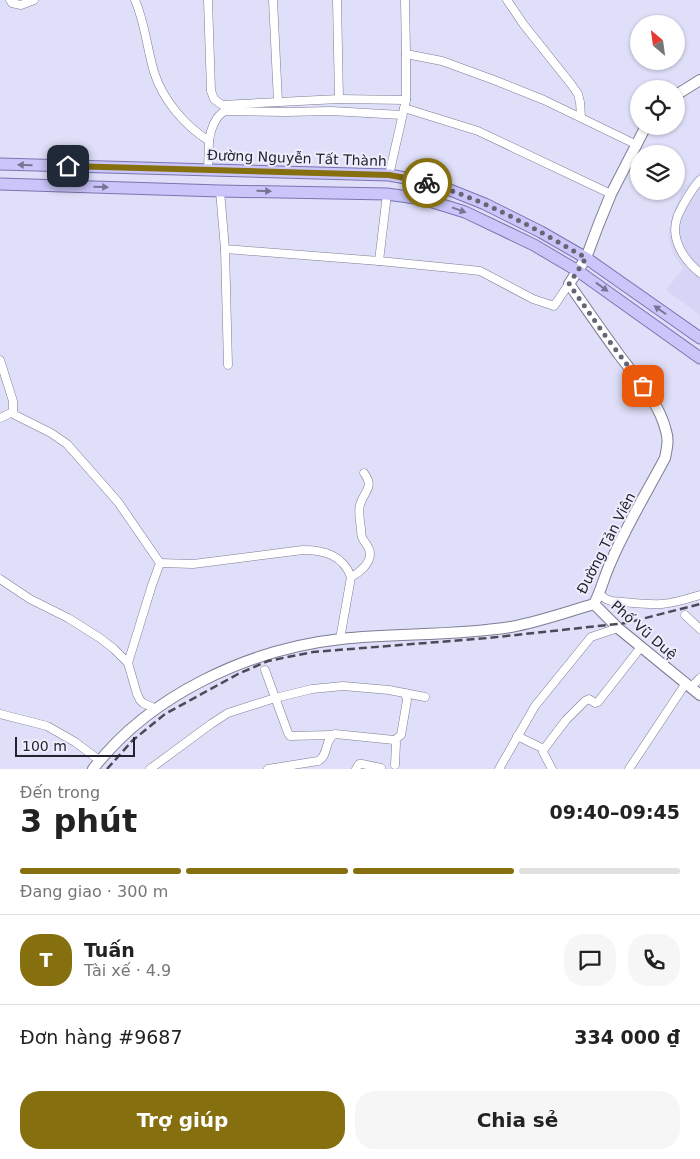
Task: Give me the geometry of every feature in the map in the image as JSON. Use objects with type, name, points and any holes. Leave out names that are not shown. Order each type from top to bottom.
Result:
[{"type":"main road","name":"Đường Nguyễn Tất Thành","points":[[0,164],[389,175],[429,183],[470,198],[541,232],[586,258],[700,338]]},
{"type":"main road","points":[[0,184],[387,194],[423,199],[465,212],[534,245],[578,270],[700,358]]},
{"type":"street","points":[[10,0],[12,3],[21,5],[34,0]]},
{"type":"street","points":[[135,0],[155,73],[166,100],[179,116],[198,134],[209,141]]},
{"type":"street","points":[[208,0],[211,91],[214,99],[222,105],[339,99],[404,108],[478,131],[611,194]]},
{"type":"street","points":[[273,0],[278,102]]},
{"type":"street","points":[[337,0],[339,99]]},
{"type":"street","points":[[389,175],[404,108],[405,0]]},
{"type":"street","points":[[507,0],[524,25],[578,94],[581,117]]},
{"type":"street","points":[[406,54],[442,61],[494,80],[544,100],[637,145],[642,135]]},
{"type":"street","points":[[685,89],[700,80]]},
{"type":"street","points":[[208,170],[209,134],[219,114],[225,111],[286,112],[404,108]]},
{"type":"street","points":[[225,249],[480,271],[533,298],[554,306],[586,258],[611,194],[630,158]]},
{"type":"street","points":[[700,180],[690,192],[677,218],[675,232],[680,251],[700,273]]},
{"type":"street","points":[[220,191],[225,249],[228,365]]},
{"type":"street","points":[[379,261],[387,194]]},
{"type":"street","name":"Đường Tản Viên","points":[[93,769],[99,760],[142,719],[156,709],[195,684],[254,658],[301,645],[340,639],[464,632],[512,627],[597,599],[614,556],[666,458],[668,444],[661,415],[653,399],[569,284]]},
{"type":"street","points":[[0,360],[13,401],[13,412]]},
{"type":"street","points":[[0,418],[13,412]]},
{"type":"street","points":[[13,412],[51,433],[66,444],[118,502],[160,563]]},
{"type":"street","points":[[351,577],[367,564],[371,555],[362,537],[359,512],[360,504],[369,484],[364,473]]},
{"type":"street","points":[[160,563],[192,564],[303,550],[317,550],[330,554],[342,562],[348,569],[351,577],[340,639]]},
{"type":"street","points":[[128,663],[160,563]]},
{"type":"street","points":[[0,579],[30,600],[68,618],[114,649],[128,663],[140,700],[156,709]]},
{"type":"street","points":[[597,599],[663,604],[678,602],[700,595]]},
{"type":"street","name":"Phố Vũ Duệ","points":[[597,599],[618,628],[700,695]]},
{"type":"street","points":[[685,615],[700,628]]},
{"type":"street","points":[[499,769],[545,692],[592,638],[598,634],[618,628]]},
{"type":"street","points":[[552,769],[543,752],[544,749],[566,720],[584,701],[589,699],[595,703],[598,702],[641,647]]},
{"type":"street","points":[[265,670],[290,736],[335,734],[394,740],[401,735],[407,700],[405,693]]},
{"type":"street","points":[[629,769],[689,685],[700,678]]},
{"type":"street","points":[[150,769],[228,713],[275,698],[312,689],[343,686],[389,690],[425,697]]},
{"type":"street","points":[[0,714],[47,726],[75,742],[99,760]]},
{"type":"street","points":[[268,769],[322,760],[331,735]]},
{"type":"street","points":[[517,736],[544,749]]},
{"type":"street","points":[[394,740],[396,743],[395,765]]},
{"type":"street","points":[[356,769],[359,764],[381,768]]},
{"type":"shaded area","points":[[700,172],[700,315],[666,290],[683,268],[673,253],[668,236],[678,200],[685,200],[685,187]]},
{"type":"railway","points":[[107,769],[132,741],[165,714],[238,674],[268,661],[313,652],[488,638],[626,623],[700,604]]},
{"type":"way so far","points":[[427,183],[485,204],[541,232],[586,258],[569,284],[643,386]]},
{"type":"route","points":[[68,166],[389,175],[427,183]]}]
